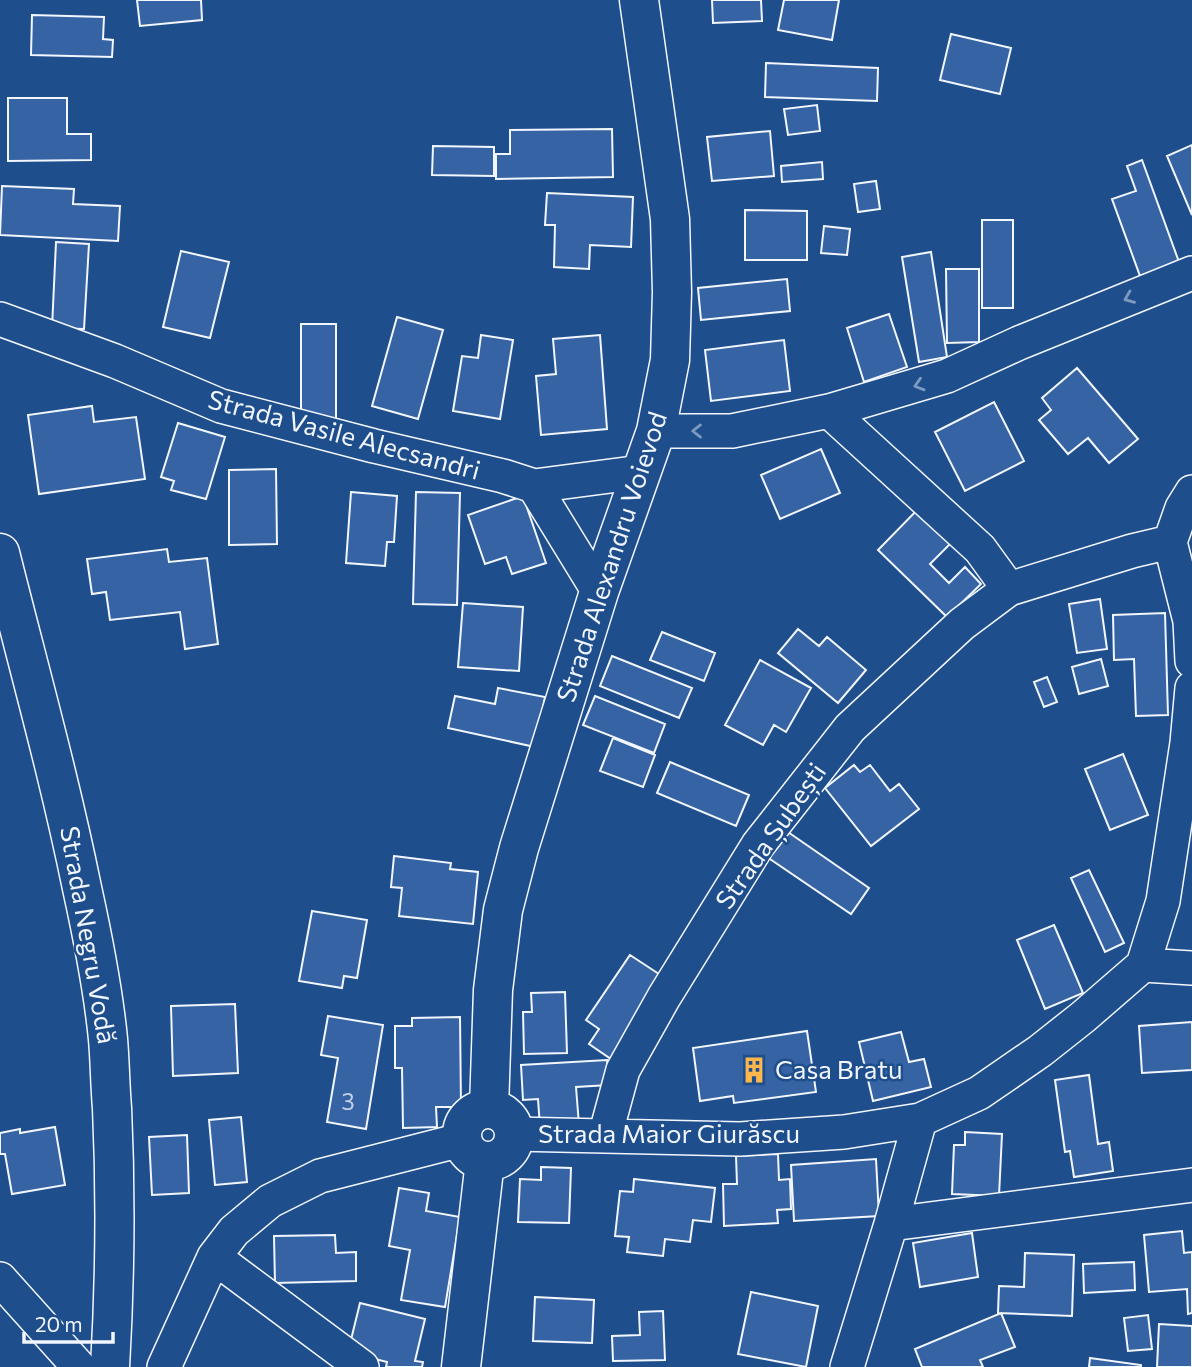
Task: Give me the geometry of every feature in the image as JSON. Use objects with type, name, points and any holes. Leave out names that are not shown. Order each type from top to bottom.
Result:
[{"type":"main road","name":"Strada Alexandru Voievod","points":[[502,1121],[493,990],[503,910],[519,848],[599,592],[656,431],[670,360],[670,219],[639,0]]},
{"type":"main road","name":"Strada Negru Vodă","points":[[0,553],[57,772],[96,957],[106,1028],[115,1232],[110,1367]]},
{"type":"main road","points":[[461,1367],[473,1151],[463,1124],[474,1112],[502,1121]]},
{"type":"street","points":[[656,431],[732,431],[829,411],[947,376],[1019,343],[1192,273]]},
{"type":"street","name":"Strada Vasile Alecsandri","points":[[0,319],[115,361],[221,406],[534,486],[641,472]]},
{"type":"street","points":[[829,411],[980,549],[1009,589]]},
{"type":"street","points":[[534,486],[599,592]]},
{"type":"street","points":[[1192,492],[1182,508],[1170,542],[1190,621],[1192,661]]},
{"type":"street","name":"Strada Șubești","points":[[605,1136],[623,1070],[664,997],[758,845],[850,728],[962,624],[1009,589],[1170,542]]},
{"type":"street","points":[[1192,688],[1187,743],[1163,901],[1143,965],[1192,968]]},
{"type":"street","name":"Strada Maior Giurăscu","points":[[502,1121],[605,1136],[740,1139],[844,1132],[920,1119],[979,1093],[1030,1058],[1143,965]]},
{"type":"street","points":[[847,1367],[920,1119]]},
{"type":"street","points":[[164,1367],[214,1257],[234,1231],[270,1200],[320,1176],[473,1151]]},
{"type":"street","points":[[891,1224],[1192,1185]]},
{"type":"street","points":[[214,1257],[362,1367]]},
{"type":"street","points":[[0,1279],[79,1367]]},
{"type":"building","points":[[137,0],[201,0],[202,20],[140,26]]},
{"type":"building","points":[[712,0],[761,0],[762,21],[713,23]]},
{"type":"building","points":[[784,0],[839,0],[832,40],[778,30]]},
{"type":"building","points":[[32,15],[104,17],[103,39],[113,40],[112,57],[31,55]]},
{"type":"building","points":[[951,34],[1011,48],[1000,94],[940,80]]},
{"type":"building","points":[[766,63],[878,68],[877,101],[765,97]]},
{"type":"building","points":[[8,98],[67,98],[67,134],[91,134],[91,160],[8,161]]},
{"type":"building","points":[[817,105],[820,131],[788,135],[784,109]]},
{"type":"building","points":[[612,129],[613,177],[496,179],[496,154],[510,154],[510,130]]},
{"type":"building","points":[[770,131],[774,176],[712,181],[707,137]]},
{"type":"building","points":[[1192,145],[1192,215],[1167,156]]},
{"type":"building","points":[[433,146],[494,147],[494,176],[432,175]]},
{"type":"building","points":[[1142,160],[1179,262],[1140,276],[1112,199],[1136,191],[1127,166]]},
{"type":"building","points":[[822,162],[823,179],[782,182],[781,166]]},
{"type":"building","points":[[876,181],[880,209],[858,212],[854,184]]},
{"type":"building","points":[[2,186],[74,189],[73,204],[120,206],[118,241],[0,235]]},
{"type":"building","points":[[547,193],[633,197],[631,247],[590,245],[589,269],[554,267],[555,225],[545,225]]},
{"type":"building","points":[[745,210],[807,211],[807,260],[745,260]]},
{"type":"building","points":[[982,220],[1013,220],[1013,308],[982,308]]},
{"type":"building","points":[[824,226],[850,229],[847,255],[821,253]]},
{"type":"building","points":[[56,242],[89,244],[84,329],[52,328]]},
{"type":"building","points":[[181,251],[229,262],[210,338],[163,327]]},
{"type":"building","points":[[931,252],[947,357],[919,362],[902,257]]},
{"type":"building","points":[[946,269],[979,269],[979,342],[947,343]]},
{"type":"building","points":[[787,279],[790,311],[701,320],[698,288]]},
{"type":"building","points":[[889,314],[907,367],[864,382],[847,328]]},
{"type":"building","points":[[397,317],[443,330],[418,419],[372,406]]},
{"type":"building","points":[[301,324],[336,324],[336,419],[301,419]]},
{"type":"building","points":[[481,335],[513,340],[500,419],[453,411],[462,356],[478,358]]},
{"type":"building","points":[[600,335],[607,429],[541,435],[536,376],[556,374],[553,339]]},
{"type":"building","points":[[784,340],[790,391],[711,401],[705,350]]},
{"type":"building","points":[[1077,368],[1138,439],[1109,463],[1088,438],[1068,454],[1039,420],[1051,410],[1042,398]]},
{"type":"building","points":[[994,402],[1024,461],[965,491],[935,432]]},
{"type":"building","points":[[92,406],[94,422],[136,417],[145,479],[39,494],[28,415]]},
{"type":"building","points":[[178,423],[225,437],[206,499],[171,490],[174,481],[161,477]]},
{"type":"building","points":[[821,449],[840,493],[780,519],[761,475]]},
{"type":"building","points":[[276,469],[277,544],[229,545],[229,470]]},
{"type":"building","points":[[351,492],[397,496],[394,542],[387,542],[385,566],[346,563]]},
{"type":"building","points":[[416,492],[460,493],[457,605],[413,604]]},
{"type":"building","points":[[523,496],[546,563],[512,574],[506,557],[485,564],[468,515]]},
{"type":"building","points":[[922,505],[956,538],[930,564],[949,583],[965,567],[981,584],[947,617],[878,550]]},
{"type":"building","points":[[167,549],[169,562],[207,558],[218,644],[185,649],[180,612],[110,620],[106,592],[92,594],[87,559]]},
{"type":"building","points":[[1100,599],[1107,649],[1077,653],[1069,604]]},
{"type":"building","points":[[463,603],[523,607],[519,671],[458,667]]},
{"type":"building","points":[[1165,613],[1168,715],[1136,716],[1134,659],[1114,660],[1113,615]]},
{"type":"building","points":[[798,629],[819,646],[827,637],[866,670],[838,703],[778,653]]},
{"type":"building","points":[[662,632],[715,653],[704,681],[650,660]]},
{"type":"building","points":[[612,656],[692,688],[679,718],[600,686]]},
{"type":"building","points":[[1101,659],[1108,686],[1079,694],[1072,667]]},
{"type":"building","points":[[760,660],[811,688],[786,732],[774,725],[763,745],[725,725]]},
{"type":"building","points":[[1047,677],[1057,702],[1044,707],[1034,682]]},
{"type":"building","points":[[498,688],[545,697],[535,747],[448,728],[455,696],[495,704]]},
{"type":"building","points":[[595,696],[665,724],[654,753],[583,725]]},
{"type":"building","points":[[613,738],[655,755],[643,787],[600,771]]},
{"type":"building","points":[[1123,754],[1148,815],[1110,830],[1085,769]]},
{"type":"building","points":[[670,762],[749,795],[736,826],[657,793]]},
{"type":"building","points":[[854,765],[860,772],[870,765],[890,791],[899,784],[919,809],[871,846],[825,788]]},
{"type":"building","points":[[785,830],[869,888],[851,914],[767,857]]},
{"type":"building","points":[[394,856],[451,863],[450,869],[478,872],[473,924],[399,916],[402,888],[391,887]]},
{"type":"building","points":[[1089,870],[1124,943],[1105,952],[1071,878]]},
{"type":"building","points":[[312,911],[367,920],[357,978],[344,976],[342,988],[299,981]]},
{"type":"building","points":[[1054,925],[1083,993],[1045,1009],[1017,940]]},
{"type":"building","points":[[630,955],[665,978],[611,1059],[589,1044],[599,1029],[586,1020]]},
{"type":"building","points":[[565,992],[567,1053],[524,1054],[523,1012],[532,1012],[531,993]]},
{"type":"building","points":[[235,1004],[238,1073],[173,1076],[171,1006]]},
{"type":"building","points":[[328,1016],[383,1025],[366,1129],[327,1122],[338,1058],[321,1055]]},
{"type":"building","points":[[460,1017],[461,1107],[436,1107],[437,1127],[403,1128],[402,1068],[395,1068],[395,1026],[412,1026],[412,1018]]},
{"type":"building","points":[[1192,1022],[1192,1070],[1142,1073],[1139,1026]]},
{"type":"building","name":"Casa Bratu","points":[[807,1031],[816,1092],[734,1103],[733,1096],[700,1101],[693,1048]]},
{"type":"building","points":[[901,1032],[909,1062],[924,1059],[931,1087],[873,1101],[859,1042]]},
{"type":"building","points":[[607,1060],[609,1085],[576,1087],[579,1125],[540,1127],[538,1099],[523,1100],[521,1065]]},
{"type":"building","points":[[1089,1075],[1098,1144],[1109,1142],[1113,1171],[1074,1177],[1070,1151],[1065,1152],[1055,1080]]},
{"type":"building","points":[[241,1117],[247,1182],[215,1185],[209,1120]]},
{"type":"building","points":[[55,1127],[65,1185],[12,1194],[5,1154],[0,1154],[0,1133],[20,1129],[20,1133]]},
{"type":"building","points":[[965,1132],[1002,1134],[999,1196],[952,1194],[954,1145],[965,1145]]},
{"type":"building","points":[[187,1135],[189,1193],[152,1195],[149,1137]]},
{"type":"building","points":[[778,1154],[779,1180],[790,1179],[791,1209],[777,1210],[778,1223],[724,1226],[723,1184],[737,1184],[736,1156]]},
{"type":"building","points":[[876,1159],[879,1216],[794,1221],[791,1165]]},
{"type":"building","points":[[541,1167],[571,1168],[569,1223],[518,1222],[520,1179],[541,1180]]},
{"type":"building","points":[[634,1179],[715,1188],[711,1222],[693,1220],[690,1242],[665,1239],[663,1256],[627,1252],[629,1237],[615,1236],[620,1191],[633,1192]]},
{"type":"building","points":[[399,1188],[429,1193],[426,1211],[460,1217],[445,1307],[401,1300],[410,1250],[389,1246]]},
{"type":"building","points":[[1182,1231],[1184,1253],[1192,1252],[1192,1313],[1188,1314],[1187,1289],[1149,1292],[1144,1235]]},
{"type":"building","points":[[972,1233],[978,1277],[920,1287],[913,1243]]},
{"type":"building","points":[[335,1235],[336,1253],[356,1252],[356,1281],[275,1283],[274,1236]]},
{"type":"building","points":[[1025,1253],[1074,1255],[1072,1316],[998,1313],[999,1286],[1024,1287]]},
{"type":"building","points":[[1134,1262],[1135,1290],[1084,1293],[1083,1264]]},
{"type":"building","points":[[751,1292],[818,1306],[806,1367],[738,1354]]},
{"type":"building","points":[[535,1297],[594,1300],[592,1343],[533,1341]]},
{"type":"building","points":[[360,1303],[425,1319],[415,1361],[423,1362],[422,1367],[386,1367],[387,1362],[348,1352]]},
{"type":"building","points":[[663,1311],[665,1360],[613,1361],[612,1336],[640,1335],[639,1312]]},
{"type":"building","points":[[1001,1313],[1015,1347],[980,1360],[983,1367],[922,1367],[915,1349]]},
{"type":"building","points":[[1148,1315],[1152,1349],[1128,1351],[1124,1318]]},
{"type":"building","points":[[1159,1324],[1192,1326],[1192,1367],[1157,1367]]},
{"type":"building","points":[[1090,1358],[1141,1365],[1141,1367],[1089,1367]]},
{"type":"place","name":"Casa Bratu","points":[[754,1070]]}]
